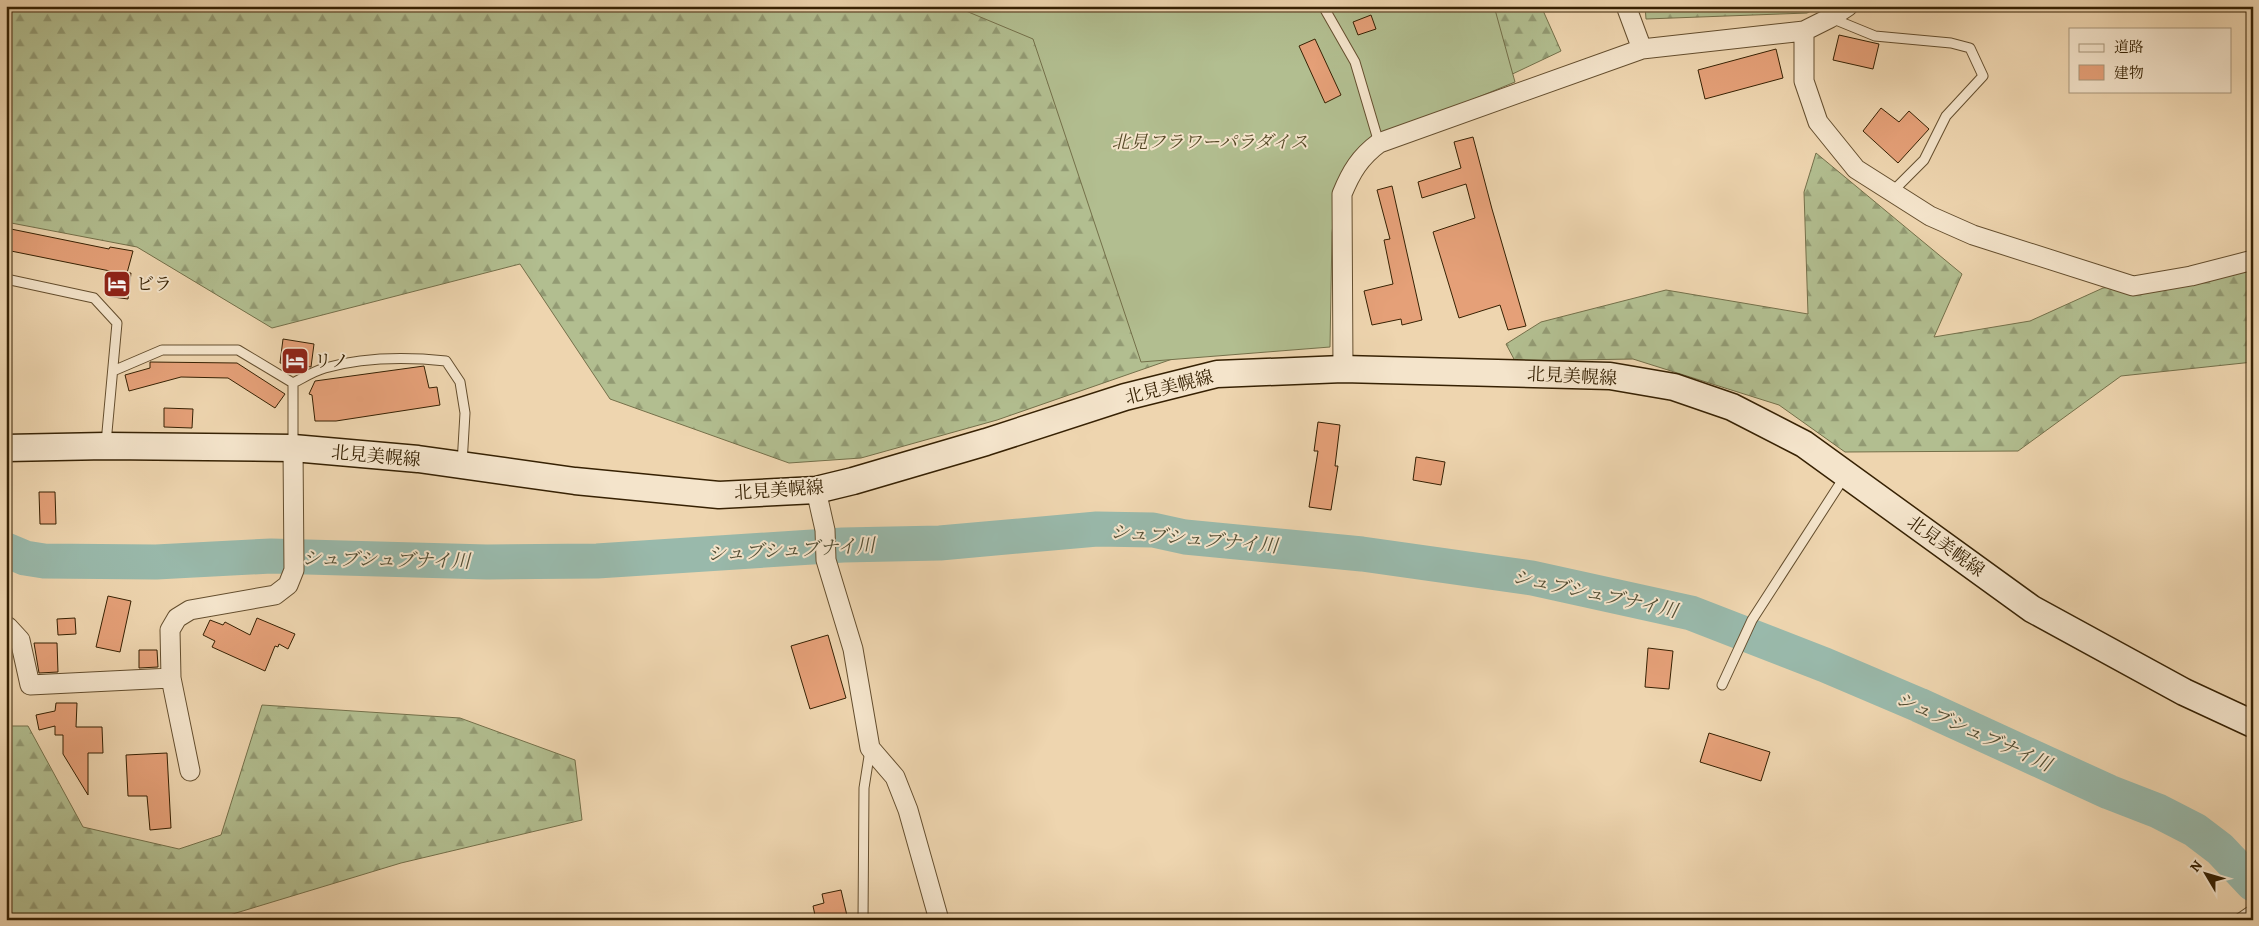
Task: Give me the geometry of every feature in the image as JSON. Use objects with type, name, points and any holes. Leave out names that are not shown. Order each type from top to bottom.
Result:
[{"type":"main road","name":"北見美幌線","points":[[6,448],[106,446],[293,448],[462,465],[574,481],[719,494],[816,490],[986,442],[1125,397],[1217,374],[1343,369],[1610,376],[1674,387],[1740,411],[1804,444],[2032,609],[2184,692],[2253,724]]},
{"type":"street","points":[[1626,6],[1642,50]]},
{"type":"street","points":[[1343,369],[1342,194],[1352,170],[1365,154],[1379,143],[1642,50],[1804,31],[1830,18],[1848,6]]},
{"type":"street","points":[[1804,31],[1804,81],[1818,122],[1856,169],[1930,216],[1973,235],[2133,286],[2191,276],[2253,260]]},
{"type":"street","points":[[190,771],[171,678],[170,630],[177,618],[190,610],[275,595],[288,585],[294,570],[293,448]]},
{"type":"street","points":[[816,490],[825,530],[826,560],[854,649],[870,748],[895,777],[908,810],[939,920]]},
{"type":"street","points":[[6,627],[20,640],[30,685],[171,678]]},
{"type":"lane","points":[[1323,6],[1355,62],[1379,143]]},
{"type":"lane","points":[[1830,18],[1875,36],[1951,43],[1970,48],[1983,76],[1946,116],[1924,160],[1892,192]]},
{"type":"lane","points":[[6,279],[94,298],[117,323],[106,446]]},
{"type":"lane","points":[[113,371],[162,350],[238,350],[293,383]]},
{"type":"lane","points":[[293,383],[324,368],[364,361],[408,358],[446,361],[460,382],[465,413],[462,465]]},
{"type":"lane","points":[[293,383],[293,448]]},
{"type":"lane","points":[[1722,685],[1752,620],[1847,474]]},
{"type":"lane","points":[[863,920],[864,788],[870,748]]},
{"type":"lane","points":[[2237,920],[2253,909]]},
{"type":"green space","points":[[6,6],[1039,6],[1204,348],[997,420],[861,458],[789,463],[610,399],[520,264],[272,328],[137,247],[6,222]]},
{"type":"green space","name":"北見フラワーパラダイス","points":[[954,6],[1494,6],[1515,82],[1362,145],[1337,186],[1332,233],[1330,347],[1141,362],[1033,39]]},
{"type":"green space","points":[[1479,6],[1541,6],[1561,51],[1504,78]]},
{"type":"green space","points":[[1645,6],[1820,6],[1807,13],[1646,19]]},
{"type":"green space","points":[[1816,153],[1962,274],[1934,337],[2030,321],[2103,288],[2209,273],[2253,258],[2253,362],[2121,376],[2018,451],[1845,452],[1779,405],[1633,359],[1515,361],[1506,344],[1541,322],[1666,290],[1808,314],[1804,192]]},
{"type":"green space","points":[[262,705],[460,718],[575,760],[582,820],[401,863],[213,920],[6,920],[6,726],[28,726],[83,827],[179,849],[221,835]]},
{"type":"building","points":[[1371,15],[1376,29],[1358,35],[1353,22]]},
{"type":"building","points":[[1839,35],[1879,44],[1873,69],[1833,60]]},
{"type":"building","points":[[1315,39],[1341,95],[1325,103],[1299,46]]},
{"type":"building","points":[[1776,49],[1783,78],[1705,99],[1698,70]]},
{"type":"building","points":[[1881,108],[1899,122],[1909,111],[1929,129],[1898,163],[1863,131]]},
{"type":"building","points":[[1473,137],[1526,326],[1508,330],[1500,305],[1459,318],[1433,232],[1475,218],[1466,184],[1422,198],[1418,182],[1461,168],[1454,142]]},
{"type":"building","points":[[1392,186],[1422,320],[1402,325],[1401,319],[1372,325],[1364,291],[1393,284],[1384,240],[1390,239],[1377,190]]},
{"type":"building","points":[[6,228],[109,249],[110,247],[133,251],[127,273],[131,273],[128,299],[106,296],[110,271],[6,250]]},
{"type":"building","points":[[283,339],[314,344],[311,367],[280,363]]},
{"type":"building","points":[[150,362],[237,363],[285,394],[275,408],[228,378],[181,377],[129,391],[125,375],[150,368]]},
{"type":"building","points":[[424,366],[429,388],[437,387],[440,405],[336,421],[315,421],[312,395],[309,394],[315,381]]},
{"type":"building","points":[[164,408],[193,409],[192,428],[164,427]]},
{"type":"building","points":[[1318,422],[1340,425],[1335,466],[1338,466],[1331,510],[1309,507],[1318,451],[1314,451]]},
{"type":"building","points":[[1416,457],[1445,462],[1441,485],[1413,480]]},
{"type":"building","points":[[39,492],[55,492],[56,524],[40,524]]},
{"type":"building","points":[[108,596],[131,601],[120,652],[96,647]]},
{"type":"building","points":[[75,618],[76,634],[58,635],[57,619]]},
{"type":"building","points":[[257,618],[295,634],[288,649],[279,644],[278,647],[275,646],[265,671],[212,647],[215,641],[203,635],[210,620],[223,625],[225,622],[250,635]]},
{"type":"building","points":[[828,635],[846,698],[810,709],[791,646]]},
{"type":"building","points":[[34,643],[57,643],[58,672],[39,673]]},
{"type":"building","points":[[1648,648],[1673,651],[1669,689],[1645,687]]},
{"type":"building","points":[[139,650],[157,650],[158,667],[139,668]]},
{"type":"building","points":[[56,703],[77,703],[76,727],[102,727],[103,753],[88,753],[88,795],[63,754],[63,735],[55,735],[55,726],[39,730],[36,715],[55,711]]},
{"type":"building","points":[[1709,733],[1770,752],[1761,781],[1700,762]]},
{"type":"building","points":[[167,753],[171,828],[150,830],[147,796],[128,796],[126,755]]},
{"type":"building","points":[[841,890],[848,920],[816,920],[813,906],[824,903],[822,894]]},
{"type":"waterway","name":"シュブシュブナイ川","points":[[6,550],[25,558],[44,561],[156,562],[271,556],[487,562],[597,561],[843,545],[940,543],[1097,529],[1153,530],[1185,537],[1362,554],[1532,578],[1691,613],[1825,665],[1919,705],[2109,792],[2158,811],[2195,830],[2220,849],[2253,884]]},
{"type":"place","name":"ビラ","points":[[117,284]]},
{"type":"place","name":"リノ","points":[[295,361]]}]
